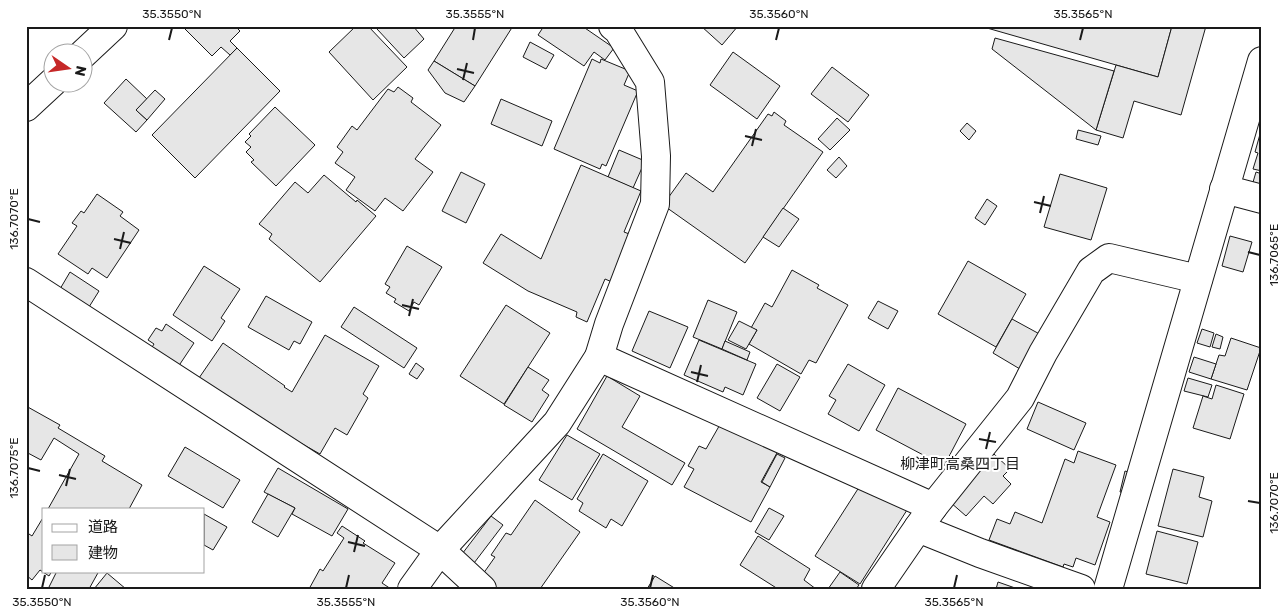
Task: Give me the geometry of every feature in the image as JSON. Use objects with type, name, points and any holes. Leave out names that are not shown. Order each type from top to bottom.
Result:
[{"type":"street","points":[[92,46],[113,26]]},
{"type":"street","points":[[412,589],[440,550],[557,423],[599,357],[609,324],[655,204],[656,156],[650,82],[618,30],[613,26]]},
{"type":"street","points":[[1108,589],[1262,61]]},
{"type":"street","points":[[26,107],[42,92]]},
{"type":"street","points":[[1224,188],[1262,199]]},
{"type":"street","points":[[876,589],[933,506],[1020,398],[1043,353],[1090,271],[1109,258],[1198,279]]},
{"type":"street","points":[[26,282],[440,550],[482,589]]},
{"type":"street","points":[[599,357],[933,506]]},
{"type":"street","points":[[918,528],[980,553],[1082,589]]},
{"type":"building","points":[[182,26],[235,26],[240,31],[230,41],[237,48],[230,55],[221,47],[212,56]]},
{"type":"building","points":[[356,26],[368,26],[407,67],[373,100],[329,52]]},
{"type":"building","points":[[380,26],[413,26],[424,39],[404,58],[377,29]]},
{"type":"building","points":[[456,26],[513,26],[475,86],[434,61]]},
{"type":"building","points":[[544,26],[582,26],[614,48],[605,60],[594,52],[584,66],[538,35]]},
{"type":"building","points":[[701,26],[738,26],[722,45]]},
{"type":"building","points":[[980,26],[1172,26],[1158,77]]},
{"type":"building","points":[[1172,26],[1206,26],[1181,115],[1134,101],[1123,138],[1096,130],[1116,65],[1158,77]]},
{"type":"building","points":[[995,38],[1114,71],[1096,130],[992,49]]},
{"type":"building","points":[[530,42],[554,55],[546,69],[523,57]]},
{"type":"building","points":[[237,48],[280,91],[195,178],[152,135]]},
{"type":"building","points":[[733,52],[780,86],[757,119],[710,85]]},
{"type":"building","points":[[592,59],[600,63],[601,59],[630,71],[624,85],[638,91],[606,166],[602,164],[600,169],[554,149]]},
{"type":"building","points":[[434,61],[475,86],[464,102],[445,93],[428,70]]},
{"type":"building","points":[[832,67],[869,95],[848,122],[811,94]]},
{"type":"building","points":[[126,79],[147,99],[136,110],[147,120],[136,132],[104,103]]},
{"type":"building","points":[[398,87],[413,98],[411,102],[441,125],[415,159],[433,172],[403,211],[385,198],[375,211],[346,190],[355,177],[335,163],[343,152],[337,147],[352,126],[357,130],[388,89],[394,92]]},
{"type":"building","points":[[155,90],[165,99],[147,120],[136,110]]},
{"type":"building","points":[[501,99],[552,121],[542,146],[491,124]]},
{"type":"building","points":[[275,107],[315,145],[276,186],[251,162],[254,160],[246,152],[251,147],[245,142],[251,136],[249,134]]},
{"type":"building","points":[[774,112],[786,121],[784,125],[823,152],[745,263],[663,205],[686,173],[713,192],[768,114],[772,116]]},
{"type":"building","points":[[837,118],[850,130],[830,150],[818,139]]},
{"type":"building","points":[[967,123],[976,131],[969,140],[960,131]]},
{"type":"building","points":[[1262,127],[1262,171],[1253,169],[1258,153],[1255,152]]},
{"type":"building","points":[[1078,130],[1101,136],[1098,145],[1076,139]]},
{"type":"building","points":[[619,150],[645,161],[633,188],[608,177]]},
{"type":"building","points":[[839,157],[847,166],[836,178],[827,170]]},
{"type":"building","points":[[581,165],[641,191],[624,232],[632,235],[612,282],[605,279],[587,322],[576,317],[577,312],[528,291],[483,263],[501,234],[541,259]]},
{"type":"building","points":[[461,172],[485,184],[466,223],[442,211]]},
{"type":"building","points":[[1256,172],[1262,174],[1262,192],[1251,189]]},
{"type":"building","points":[[1060,174],[1107,188],[1091,240],[1044,227]]},
{"type":"building","points":[[324,175],[376,216],[320,282],[269,239],[272,234],[259,224],[295,182],[308,193]]},
{"type":"building","points":[[97,194],[123,212],[120,216],[139,230],[107,278],[92,268],[88,274],[58,254],[77,226],[72,223],[81,211],[84,213]]},
{"type":"building","points":[[987,199],[997,206],[985,225],[975,218]]},
{"type":"building","points":[[783,208],[799,219],[779,247],[763,237]]},
{"type":"building","points":[[1230,236],[1252,242],[1243,272],[1222,266]]},
{"type":"building","points":[[407,246],[442,267],[419,305],[414,302],[409,311],[394,302],[396,299],[386,293],[390,287],[385,284]]},
{"type":"building","points":[[968,261],[1026,294],[996,347],[938,314]]},
{"type":"building","points":[[204,266],[240,289],[221,318],[225,321],[212,341],[173,315]]},
{"type":"building","points":[[792,270],[819,285],[817,288],[848,305],[816,363],[809,360],[801,374],[749,344],[757,330],[751,328],[765,303],[772,307]]},
{"type":"building","points":[[70,272],[99,291],[89,307],[60,289]]},
{"type":"building","points":[[266,296],[312,322],[300,344],[294,341],[289,350],[248,327]]},
{"type":"building","points":[[708,300],[737,312],[722,349],[693,337]]},
{"type":"building","points":[[878,301],[898,311],[888,329],[868,318]]},
{"type":"building","points":[[506,305],[550,333],[504,404],[460,376]]},
{"type":"building","points":[[354,307],[417,348],[404,368],[341,327]]},
{"type":"building","points":[[649,311],[688,327],[670,368],[632,351]]},
{"type":"building","points":[[1012,319],[1045,337],[1025,372],[993,353]]},
{"type":"building","points":[[739,321],[757,330],[746,349],[728,340]]},
{"type":"building","points":[[166,324],[194,343],[178,367],[151,349],[154,344],[148,340],[156,328],[162,331]]},
{"type":"building","points":[[1202,329],[1214,333],[1210,347],[1197,343]]},
{"type":"building","points":[[1216,334],[1223,337],[1220,349],[1212,347]]},
{"type":"building","points":[[325,335],[379,366],[363,394],[368,398],[347,435],[335,428],[320,454],[265,423],[199,378],[223,343],[292,392]]},
{"type":"building","points":[[1231,338],[1261,348],[1247,390],[1211,379],[1219,355],[1225,356]]},
{"type":"building","points":[[699,340],[756,364],[743,395],[725,387],[723,392],[684,375]]},
{"type":"building","points":[[725,341],[750,352],[747,360],[722,349]]},
{"type":"building","points":[[1194,357],[1216,364],[1211,379],[1189,372]]},
{"type":"building","points":[[416,363],[424,369],[417,379],[409,374]]},
{"type":"building","points":[[777,364],[800,377],[780,411],[757,398]]},
{"type":"building","points":[[848,364],[885,385],[859,431],[828,414],[836,400],[829,396]]},
{"type":"building","points":[[528,367],[549,380],[542,390],[549,395],[532,422],[504,405]]},
{"type":"building","points":[[607,376],[640,396],[622,427],[685,463],[672,485],[577,429]]},
{"type":"building","points":[[1188,378],[1212,385],[1208,397],[1184,391]]},
{"type":"building","points":[[1216,385],[1244,394],[1230,439],[1193,428],[1203,396],[1212,399]]},
{"type":"building","points":[[898,388],[966,424],[944,466],[876,430]]},
{"type":"building","points":[[1038,402],[1086,423],[1074,450],[1027,429]]},
{"type":"building","points":[[26,406],[60,425],[58,428],[105,456],[102,461],[142,485],[130,508],[49,508],[79,454],[54,438],[41,460],[26,452]]},
{"type":"building","points":[[722,421],[778,451],[761,482],[770,487],[751,522],[684,487],[694,469],[688,466],[699,446],[706,449]]},
{"type":"building","points":[[567,435],[600,454],[572,500],[539,480]]},
{"type":"building","points":[[185,447],[240,480],[223,508],[168,476]]},
{"type":"building","points":[[1078,451],[1116,465],[1097,517],[1110,522],[1095,565],[1076,558],[1073,567],[1064,564],[1063,567],[989,540],[997,519],[1010,524],[1015,512],[1042,523],[1065,459],[1074,463]]},
{"type":"building","points":[[603,454],[648,481],[622,526],[611,519],[606,528],[579,511],[583,503],[577,499]]},
{"type":"building","points":[[777,454],[785,458],[770,487],[762,482]]},
{"type":"building","points":[[994,454],[1010,469],[1003,476],[1011,484],[993,504],[984,496],[966,516],[950,502]]},
{"type":"building","points":[[278,468],[348,509],[332,536],[292,514],[295,508],[264,492]]},
{"type":"building","points":[[1173,469],[1204,477],[1199,497],[1212,501],[1203,537],[1158,526]]},
{"type":"building","points":[[1125,471],[1135,474],[1129,494],[1120,492]]},
{"type":"building","points":[[863,481],[907,510],[860,584],[815,556]]},
{"type":"building","points":[[268,494],[295,508],[278,537],[252,522]]},
{"type":"building","points":[[535,500],[580,532],[540,589],[489,589],[478,581],[495,557],[491,555],[506,533],[511,535]]},
{"type":"building","points":[[769,508],[784,516],[769,540],[755,532]]},
{"type":"building","points":[[205,515],[227,527],[213,550],[205,546]]},
{"type":"building","points":[[491,516],[503,525],[471,567],[459,558]]},
{"type":"building","points":[[42,519],[42,571],[40,570],[32,580],[26,575],[26,532],[32,536]]},
{"type":"building","points":[[342,526],[365,541],[363,543],[395,563],[382,583],[391,589],[309,589],[320,569],[323,571],[344,538],[337,533]]},
{"type":"building","points":[[1157,531],[1198,542],[1187,584],[1146,574]]},
{"type":"building","points":[[758,536],[810,569],[804,580],[816,589],[778,589],[740,565]]},
{"type":"building","points":[[43,572],[51,572],[49,576]]},
{"type":"building","points":[[56,572],[98,572],[89,589],[48,589]]},
{"type":"building","points":[[840,572],[859,585],[856,589],[828,589]]},
{"type":"building","points":[[107,573],[126,589],[94,589]]},
{"type":"building","points":[[655,576],[676,589],[647,589]]},
{"type":"building","points":[[998,582],[1018,589],[996,589]]},
{"type":"district","name":"柳津町高桑四丁目","points":[[960,464]]}]
